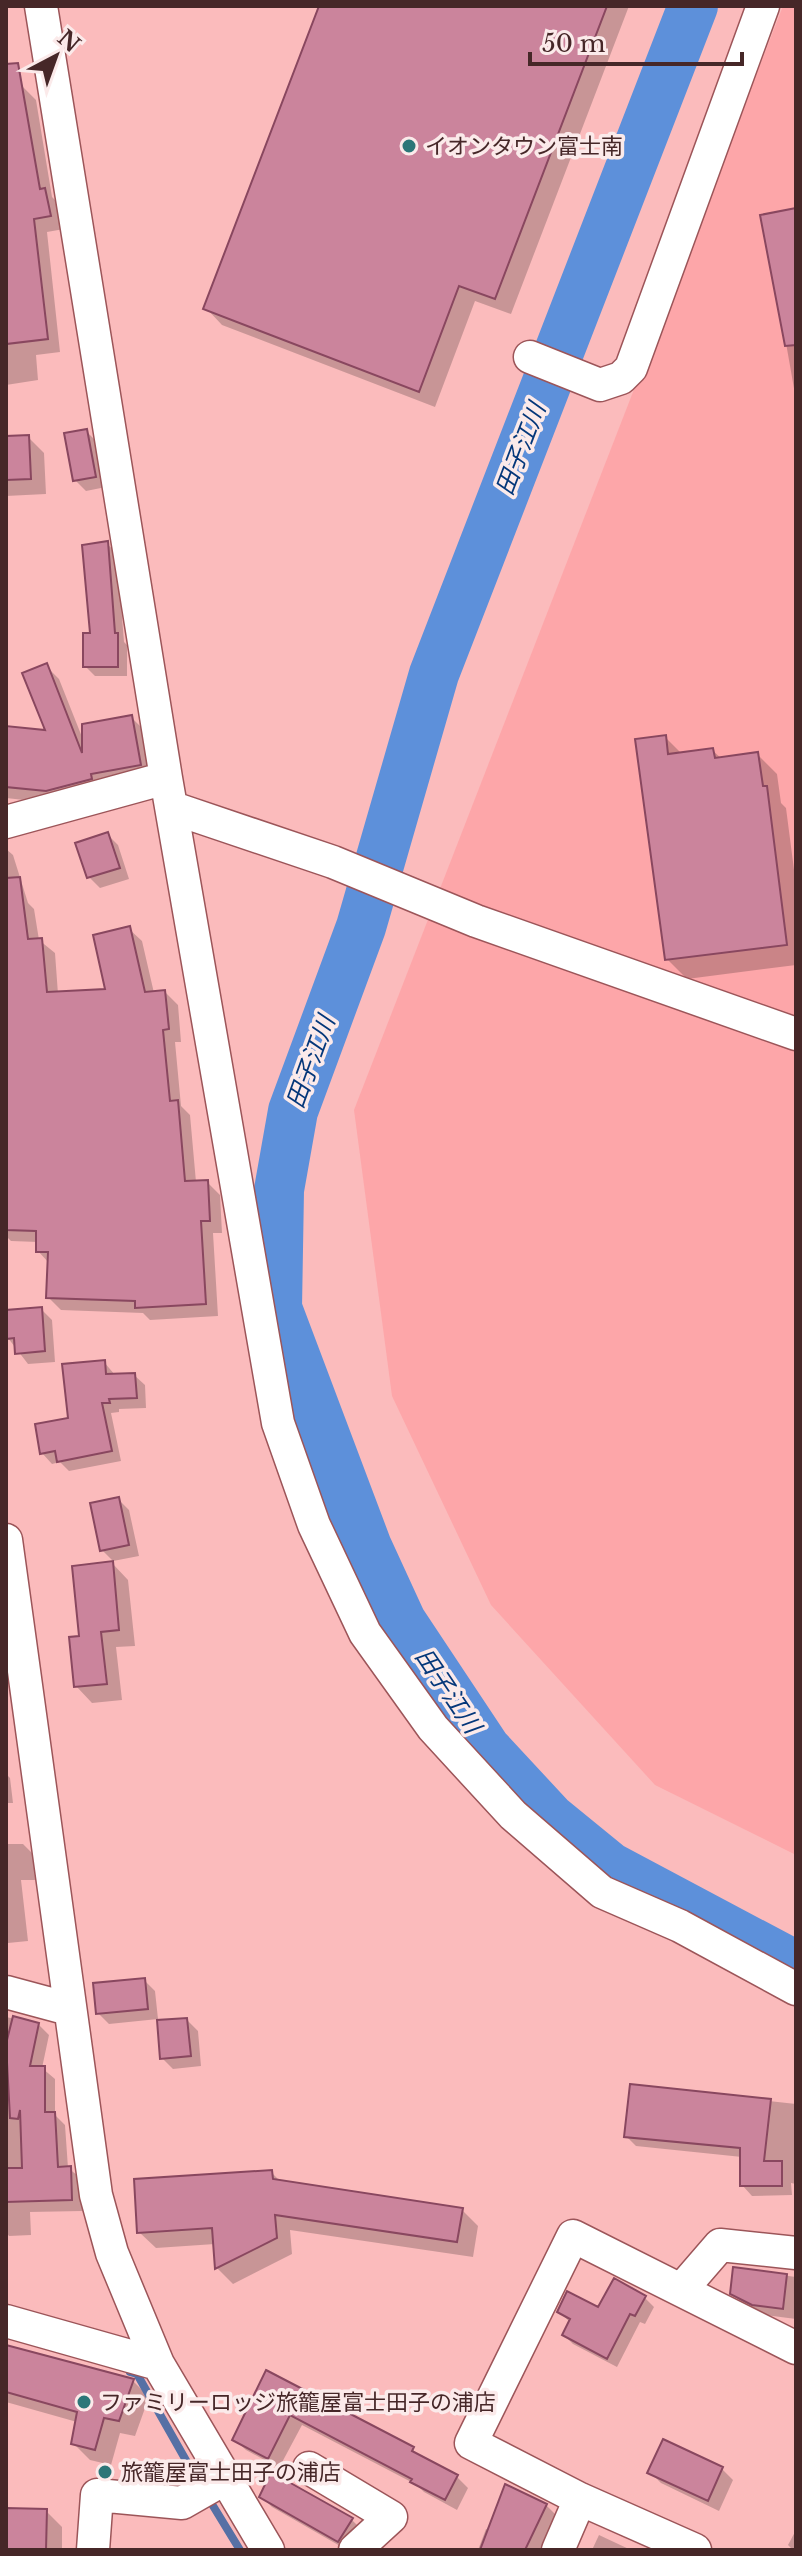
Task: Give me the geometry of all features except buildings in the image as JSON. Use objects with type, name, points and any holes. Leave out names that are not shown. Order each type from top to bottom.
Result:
[{"type":"street","points":[[41,6],[170,793],[278,1423],[314,1525],[365,1633],[443,1739],[513,1815],[602,1892],[680,1926],[796,1989]]},
{"type":"street","points":[[530,357],[600,385],[621,378],[631,368],[763,6]]},
{"type":"street","points":[[6,822],[170,793],[476,921],[796,1034]]},
{"type":"street","points":[[6,1540],[96,2195],[112,2253],[211,2487],[268,2550]]},
{"type":"street","points":[[6,1992],[69,2009]]},
{"type":"street","points":[[695,2550],[580,2499],[471,2443],[573,2236],[796,2348]]},
{"type":"street","points":[[682,2289],[720,2245],[796,2253]]},
{"type":"street","points":[[6,2321],[158,2364]]},
{"type":"street","points":[[309,2468],[391,2517],[355,2550]]},
{"type":"street","points":[[93,2550],[97,2495],[182,2503],[211,2487]]},
{"type":"street","points":[[558,2550],[580,2499]]},
{"type":"shaded area","points":[[783,6],[796,6],[796,1855],[655,1785],[491,1605],[392,1396],[354,1110]]},
{"type":"waterway","name":"田子江川","points":[[693,6],[434,674],[361,927],[293,1111],[279,1190],[277,1308],[367,1547],[401,1621],[486,1749],[550,1818],[610,1867],[796,1966]]},
{"type":"waterway","points":[[130,2372],[137,2374],[200,2485]]},
{"type":"waterway","points":[[207,2496],[240,2550]]},
{"type":"place","name":"イオンタウン富士南","points":[[409,146]]},
{"type":"place","name":"ファミリーロッジ旅籠屋富士田子の浦店","points":[[84,2402]]},
{"type":"place","name":"旅籠屋富士田子の浦店","points":[[105,2472]]}]
